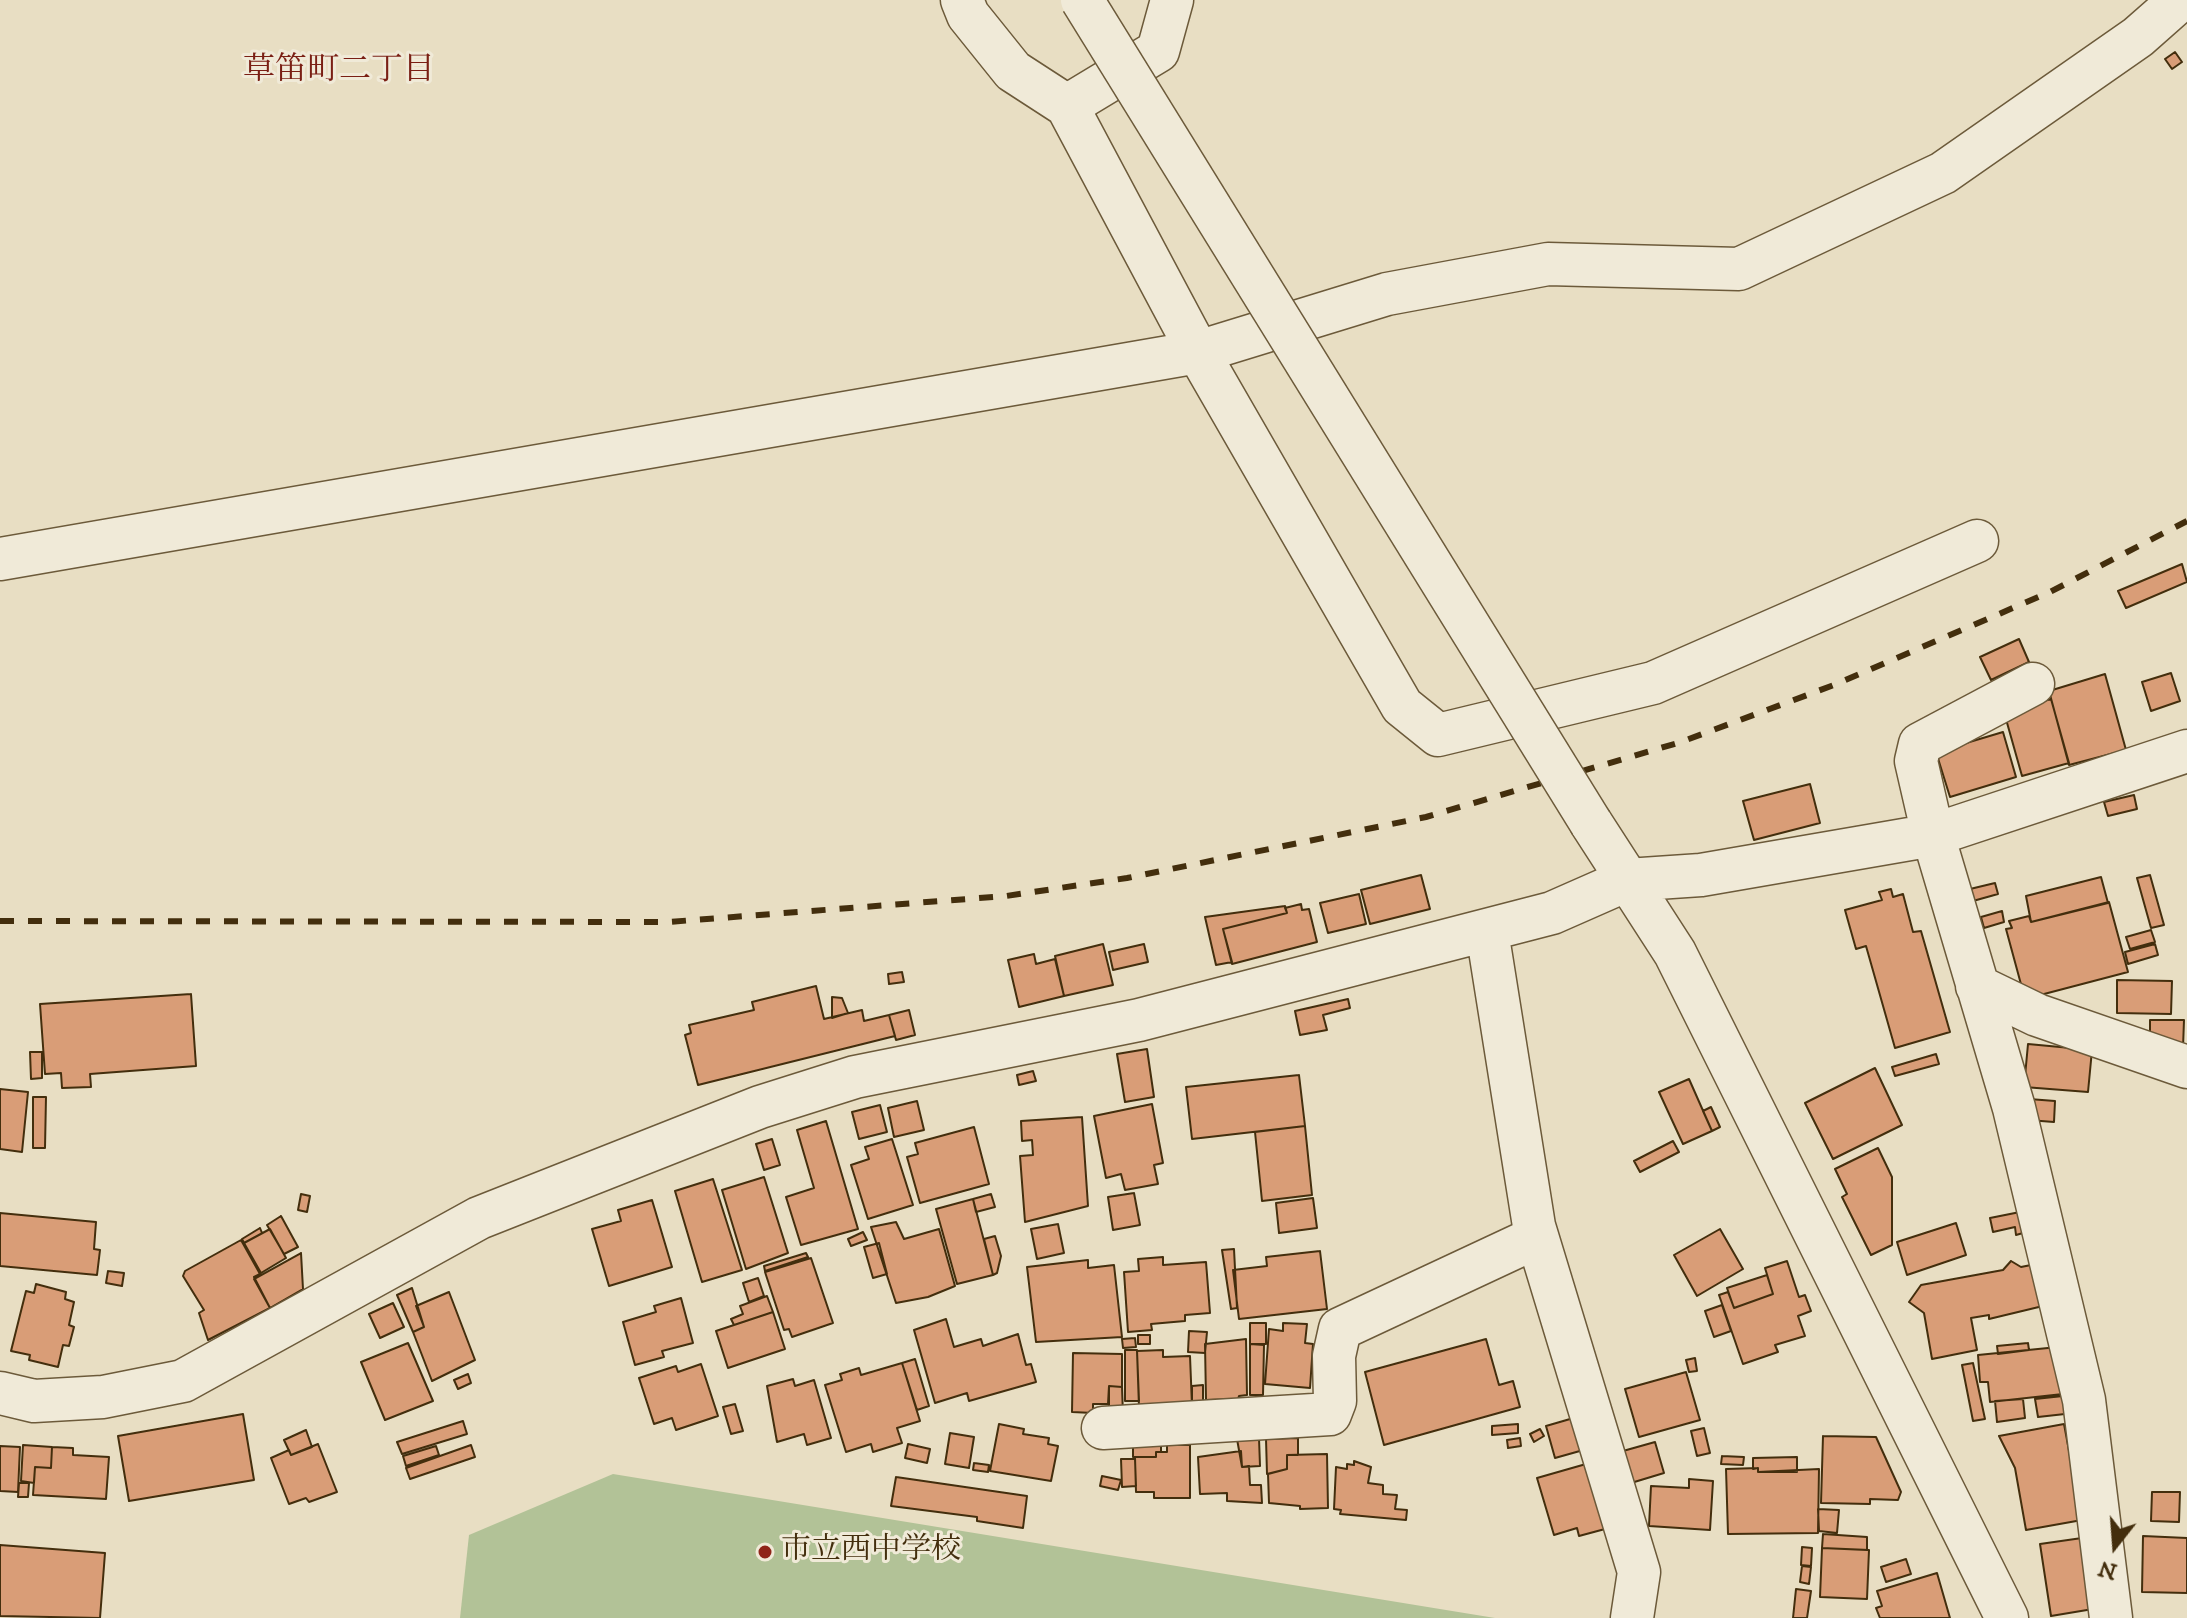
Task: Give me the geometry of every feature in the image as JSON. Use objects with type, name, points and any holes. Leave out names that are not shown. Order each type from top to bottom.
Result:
[{"type":"street","points":[[962,0],[968,15],[1013,71],[1067,106],[1198,352],[1402,706],[1438,735],[1653,683],[1977,541]]},
{"type":"street","points":[[1082,0],[1591,823],[1675,953],[2007,1618]]},
{"type":"street","points":[[1067,106],[1158,51],[1172,0]]},
{"type":"street","points":[[0,559],[1198,352],[1387,294],[1548,264],[1739,269],[1943,173],[2138,37],[2180,0]]},
{"type":"street","points":[[2033,684],[1920,744],[1916,761],[1933,835],[2014,1108],[2084,1400],[2111,1618]]},
{"type":"street","points":[[0,1393],[34,1401],[103,1397],[183,1381],[479,1218],[760,1107],[855,1077],[1139,1020],[1552,913],[1627,880],[1701,875],[1933,835],[2187,751]]},
{"type":"street","points":[[1487,931],[1537,1237],[1639,1572],[1632,1618]]},
{"type":"street","points":[[1977,986],[2037,1015],[2187,1067]]},
{"type":"street","points":[[1103,1428],[1330,1414],[1335,1401],[1334,1356],[1340,1329],[1537,1237]]},
{"type":"green space","points":[[613,1474],[1495,1618],[460,1618],[469,1535]]},
{"type":"building","points":[[2175,52],[2182,62],[2172,69],[2165,59]]},
{"type":"building","points":[[2182,564],[2187,582],[2126,608],[2118,591]]},
{"type":"building","points":[[2019,639],[2029,662],[1991,680],[1980,657]]},
{"type":"building","points":[[2171,673],[2180,701],[2151,711],[2142,682]]},
{"type":"building","points":[[2105,674],[2126,750],[2069,765],[2049,691]]},
{"type":"building","points":[[2051,699],[2069,763],[2022,776],[2004,712]]},
{"type":"building","points":[[2003,732],[2016,777],[1950,797],[1936,752]]},
{"type":"building","points":[[1810,784],[1820,823],[1754,840],[1743,801]]},
{"type":"building","points":[[2134,795],[2137,809],[2108,816],[2104,802]]},
{"type":"building","points":[[1421,875],[1430,909],[1370,924],[1361,890]]},
{"type":"building","points":[[2150,875],[2164,925],[2151,928],[2137,878]]},
{"type":"building","points":[[2101,877],[2108,903],[2031,922],[2026,896]]},
{"type":"building","points":[[1995,883],[1998,894],[1973,901],[1970,889]]},
{"type":"building","points":[[1891,889],[1893,897],[1903,894],[1913,932],[1921,931],[1950,1032],[1895,1048],[1866,946],[1856,949],[1845,910],[1882,900],[1879,892]]},
{"type":"building","points":[[1359,894],[1366,924],[1328,933],[1320,903]]},
{"type":"building","points":[[2109,902],[2128,972],[2025,999],[2006,929],[2012,928],[2009,921],[2029,916],[2031,922]]},
{"type":"building","points":[[1301,904],[1302,910],[1309,909],[1317,942],[1232,964],[1223,929],[1287,913],[1285,908]]},
{"type":"building","points":[[1285,906],[1287,913],[1223,929],[1232,962],[1216,965],[1205,917]]},
{"type":"building","points":[[2002,911],[2004,922],[1984,928],[1981,917]]},
{"type":"building","points":[[2151,930],[2155,942],[2130,949],[2126,937]]},
{"type":"building","points":[[1103,944],[1113,985],[1064,996],[1055,956]]},
{"type":"building","points":[[1144,944],[1148,962],[1113,970],[1109,952]]},
{"type":"building","points":[[2155,944],[2158,955],[2128,964],[2125,952]]},
{"type":"building","points":[[1034,954],[1036,964],[1055,959],[1064,996],[1019,1007],[1008,960]]},
{"type":"building","points":[[902,972],[904,982],[889,984],[888,974]]},
{"type":"building","points":[[2117,980],[2172,981],[2171,1014],[2117,1013]]},
{"type":"building","points":[[816,986],[824,1019],[862,1010],[864,1021],[889,1015],[895,1036],[698,1085],[685,1035],[691,1033],[689,1025],[754,1010],[752,1002]]},
{"type":"building","points":[[191,994],[196,1066],[90,1074],[91,1087],[62,1088],[61,1073],[45,1074],[40,1004]]},
{"type":"building","points":[[832,997],[842,998],[848,1013],[832,1018]]},
{"type":"building","points":[[1348,999],[1350,1008],[1323,1015],[1327,1030],[1300,1035],[1295,1011]]},
{"type":"building","points":[[909,1010],[915,1035],[896,1040],[889,1015]]},
{"type":"building","points":[[2150,1020],[2184,1020],[2183,1048],[2150,1046]]},
{"type":"building","points":[[2028,1044],[2092,1050],[2088,1092],[2024,1087]]},
{"type":"building","points":[[1147,1049],[1154,1097],[1125,1102],[1117,1054]]},
{"type":"building","points":[[30,1052],[42,1052],[42,1078],[31,1079]]},
{"type":"building","points":[[1936,1054],[1939,1064],[1895,1076],[1892,1067]]},
{"type":"building","points":[[1875,1068],[1902,1125],[1833,1159],[1805,1103]]},
{"type":"building","points":[[1033,1071],[1036,1081],[1019,1085],[1017,1075]]},
{"type":"building","points":[[1299,1075],[1305,1126],[1192,1139],[1186,1087]]},
{"type":"building","points":[[1689,1079],[1712,1131],[1683,1144],[1659,1092]]},
{"type":"building","points":[[0,1089],[28,1092],[22,1152],[0,1149]]},
{"type":"building","points":[[33,1097],[46,1097],[45,1148],[33,1148]]},
{"type":"building","points":[[2029,1099],[2055,1101],[2054,1122],[2028,1120]]},
{"type":"building","points":[[917,1101],[924,1130],[894,1137],[888,1108]]},
{"type":"building","points":[[1152,1104],[1163,1163],[1154,1165],[1158,1184],[1125,1190],[1121,1174],[1106,1178],[1094,1116]]},
{"type":"building","points":[[880,1105],[887,1132],[859,1139],[852,1112]]},
{"type":"building","points":[[1711,1107],[1720,1127],[1712,1131],[1703,1111]]},
{"type":"building","points":[[1082,1117],[1088,1206],[1025,1222],[1020,1156],[1033,1155],[1032,1140],[1022,1141],[1021,1121]]},
{"type":"building","points":[[826,1121],[858,1229],[801,1245],[786,1197],[814,1188],[797,1130]]},
{"type":"building","points":[[1305,1126],[1312,1195],[1262,1201],[1255,1132]]},
{"type":"building","points":[[974,1127],[989,1184],[920,1203],[907,1157],[918,1154],[915,1143]]},
{"type":"building","points":[[772,1139],[780,1165],[764,1170],[756,1144]]},
{"type":"building","points":[[892,1139],[913,1205],[868,1219],[851,1165],[869,1159],[865,1147]]},
{"type":"building","points":[[1673,1141],[1679,1152],[1640,1172],[1634,1161]]},
{"type":"building","points":[[1878,1148],[1892,1177],[1892,1245],[1871,1255],[1842,1197],[1847,1194],[1835,1169]]},
{"type":"building","points":[[764,1177],[788,1253],[746,1269],[722,1190]]},
{"type":"building","points":[[713,1179],[742,1270],[702,1282],[675,1191]]},
{"type":"building","points":[[1134,1193],[1140,1225],[1113,1230],[1108,1197]]},
{"type":"building","points":[[301,1194],[310,1196],[307,1212],[298,1210]]},
{"type":"building","points":[[991,1194],[995,1207],[976,1212],[973,1199]]},
{"type":"building","points":[[1313,1198],[1317,1228],[1279,1233],[1276,1203]]},
{"type":"building","points":[[973,1199],[993,1275],[957,1284],[936,1209]]},
{"type":"building","points":[[652,1200],[672,1267],[609,1286],[592,1229],[621,1221],[618,1210]]},
{"type":"building","points":[[2025,1211],[2030,1231],[2016,1235],[2015,1227],[1993,1232],[1990,1218]]},
{"type":"building","points":[[0,1213],[96,1222],[94,1249],[100,1250],[97,1275],[0,1266]]},
{"type":"building","points":[[281,1216],[298,1247],[284,1254],[267,1225]]},
{"type":"building","points":[[896,1222],[904,1239],[939,1229],[955,1286],[928,1297],[896,1303],[871,1227]]},
{"type":"building","points":[[1956,1223],[1966,1255],[1907,1275],[1897,1242]]},
{"type":"building","points":[[1058,1224],[1064,1253],[1037,1259],[1031,1229]]},
{"type":"building","points":[[260,1228],[262,1233],[244,1243],[242,1239]]},
{"type":"building","points":[[270,1229],[286,1258],[261,1273],[244,1243]]},
{"type":"building","points":[[1720,1229],[1743,1269],[1697,1296],[1674,1255]]},
{"type":"building","points":[[863,1232],[867,1240],[851,1246],[848,1239]]},
{"type":"building","points":[[995,1236],[1001,1256],[997,1273],[993,1275],[984,1239]]},
{"type":"building","points":[[241,1240],[260,1274],[254,1277],[270,1308],[208,1340],[199,1313],[204,1310],[183,1276],[185,1271]]},
{"type":"building","points":[[879,1243],[887,1274],[873,1278],[864,1247]]},
{"type":"building","points":[[1234,1249],[1237,1308],[1231,1309],[1222,1250]]},
{"type":"building","points":[[1320,1251],[1327,1309],[1239,1319],[1233,1270],[1267,1266],[1266,1257]]},
{"type":"building","points":[[301,1253],[303,1289],[270,1308],[254,1279]]},
{"type":"building","points":[[806,1253],[808,1257],[765,1271],[764,1266]]},
{"type":"building","points":[[1163,1257],[1163,1265],[1206,1262],[1210,1313],[1185,1315],[1185,1321],[1151,1324],[1152,1330],[1128,1332],[1124,1272],[1139,1271],[1138,1259]]},
{"type":"building","points":[[811,1258],[833,1323],[792,1337],[789,1329],[784,1330],[765,1272]]},
{"type":"building","points":[[1088,1260],[1088,1268],[1114,1265],[1122,1337],[1036,1342],[1027,1267]]},
{"type":"building","points":[[1787,1261],[1799,1297],[1805,1295],[1811,1311],[1798,1316],[1805,1336],[1775,1345],[1778,1352],[1743,1364],[1719,1295],[1728,1292],[1734,1308],[1773,1294],[1765,1268]]},
{"type":"building","points":[[2011,1261],[2021,1267],[2036,1264],[2043,1306],[1989,1319],[1989,1315],[1971,1318],[1977,1350],[1932,1359],[1924,1313],[1909,1302],[1921,1285],[2003,1270]]},
{"type":"building","points":[[108,1271],[124,1273],[122,1286],[106,1283]]},
{"type":"building","points":[[1767,1275],[1773,1294],[1734,1308],[1727,1288]]},
{"type":"building","points":[[758,1278],[764,1296],[749,1302],[743,1283]]},
{"type":"building","points":[[36,1284],[66,1292],[65,1299],[74,1302],[69,1325],[74,1327],[69,1346],[63,1345],[58,1367],[29,1360],[30,1355],[11,1351],[26,1291],[34,1293]]},
{"type":"building","points":[[412,1288],[424,1327],[413,1332],[397,1295]]},
{"type":"building","points":[[449,1292],[475,1360],[432,1381],[413,1332],[424,1327],[416,1306]]},
{"type":"building","points":[[767,1296],[773,1312],[734,1325],[731,1319],[743,1314],[740,1306]]},
{"type":"building","points":[[681,1298],[693,1343],[662,1351],[664,1357],[635,1365],[623,1322],[656,1312],[654,1306]]},
{"type":"building","points":[[393,1303],[404,1327],[380,1338],[369,1314]]},
{"type":"building","points":[[1722,1305],[1731,1331],[1714,1337],[1705,1311]]},
{"type":"building","points":[[773,1312],[785,1349],[728,1368],[716,1331]]},
{"type":"building","points":[[946,1319],[954,1347],[981,1339],[983,1346],[1018,1334],[1026,1365],[1031,1364],[1036,1382],[969,1401],[967,1393],[935,1403],[914,1330]]},
{"type":"building","points":[[1250,1323],[1266,1323],[1266,1344],[1250,1344]]},
{"type":"building","points":[[1283,1323],[1307,1324],[1305,1343],[1313,1344],[1310,1388],[1265,1384],[1269,1329],[1283,1331]]},
{"type":"building","points":[[1189,1331],[1207,1332],[1205,1353],[1188,1352]]},
{"type":"building","points":[[1138,1335],[1150,1335],[1150,1344],[1138,1344]]},
{"type":"building","points":[[1135,1338],[1136,1347],[1123,1348],[1122,1339]]},
{"type":"building","points":[[1246,1339],[1247,1395],[1238,1399],[1206,1400],[1205,1344]]},
{"type":"building","points":[[1486,1339],[1499,1385],[1513,1381],[1520,1407],[1384,1445],[1365,1372]]},
{"type":"building","points":[[408,1343],[433,1401],[385,1420],[361,1362]]},
{"type":"building","points":[[2028,1343],[2029,1350],[1998,1354],[1997,1346]]},
{"type":"building","points":[[1250,1344],[1264,1345],[1263,1395],[1250,1395]]},
{"type":"building","points":[[2058,1347],[2063,1394],[1990,1402],[1988,1382],[1980,1382],[1978,1355]]},
{"type":"building","points":[[1125,1350],[1137,1350],[1139,1401],[1125,1401]]},
{"type":"building","points":[[1163,1350],[1163,1357],[1190,1356],[1192,1406],[1139,1407],[1137,1351]]},
{"type":"building","points":[[1073,1353],[1122,1354],[1122,1387],[1109,1386],[1108,1404],[1093,1404],[1093,1413],[1072,1412]]},
{"type":"building","points":[[1695,1358],[1697,1371],[1689,1372],[1686,1360]]},
{"type":"building","points":[[915,1359],[929,1406],[917,1410],[902,1363]]},
{"type":"building","points":[[902,1363],[920,1421],[897,1428],[902,1443],[873,1452],[871,1444],[846,1452],[825,1385],[842,1380],[840,1374],[859,1368],[861,1375]]},
{"type":"building","points":[[1973,1363],[1985,1419],[1973,1421],[1962,1365]]},
{"type":"building","points":[[701,1364],[718,1416],[676,1430],[672,1418],[654,1424],[639,1378],[676,1366],[678,1372]]},
{"type":"building","points":[[1686,1372],[1700,1420],[1639,1437],[1625,1389]]},
{"type":"building","points":[[468,1374],[471,1383],[458,1389],[454,1380]]},
{"type":"building","points":[[793,1379],[795,1386],[814,1380],[831,1438],[807,1445],[804,1434],[777,1442],[767,1386]]},
{"type":"building","points":[[1203,1385],[1203,1414],[1192,1415],[1192,1386]]},
{"type":"building","points":[[1109,1386],[1122,1387],[1123,1415],[1109,1414]]},
{"type":"building","points":[[2063,1396],[2065,1414],[2038,1417],[2035,1399]]},
{"type":"building","points":[[2023,1399],[2025,1418],[1997,1422],[1995,1401]]},
{"type":"building","points":[[735,1404],[743,1431],[731,1434],[723,1407]]},
{"type":"building","points":[[243,1414],[254,1480],[129,1501],[118,1436]]},
{"type":"building","points":[[1577,1417],[1587,1449],[1555,1458],[1546,1426]]},
{"type":"building","points":[[463,1421],[467,1434],[402,1454],[397,1442]]},
{"type":"building","points":[[999,1424],[1024,1429],[1023,1434],[1049,1438],[1048,1444],[1058,1446],[1051,1481],[990,1471]]},
{"type":"building","points":[[1518,1424],[1518,1433],[1492,1435],[1492,1426]]},
{"type":"building","points":[[2064,1424],[2082,1520],[2026,1530],[2015,1468],[1999,1436]]},
{"type":"building","points":[[1704,1428],[1710,1453],[1697,1456],[1691,1431]]},
{"type":"building","points":[[1540,1429],[1544,1436],[1534,1442],[1530,1434]]},
{"type":"building","points":[[306,1430],[312,1447],[291,1455],[284,1440]]},
{"type":"building","points":[[950,1433],[974,1437],[969,1468],[945,1464]]},
{"type":"building","points":[[1823,1436],[1876,1437],[1901,1492],[1898,1500],[1870,1499],[1870,1504],[1821,1503]]},
{"type":"building","points":[[1259,1438],[1260,1466],[1242,1467],[1237,1439]]},
{"type":"building","points":[[1298,1438],[1298,1455],[1287,1455],[1287,1469],[1267,1474],[1266,1439]]},
{"type":"building","points":[[1520,1438],[1521,1446],[1508,1448],[1507,1440]]},
{"type":"building","points":[[1133,1442],[1161,1443],[1161,1452],[1156,1452],[1156,1457],[1133,1457]]},
{"type":"building","points":[[1655,1442],[1664,1473],[1631,1483],[1623,1451]]},
{"type":"building","points":[[318,1444],[337,1492],[309,1502],[306,1498],[289,1504],[271,1458],[289,1450],[291,1455]]},
{"type":"building","points":[[908,1444],[930,1449],[927,1463],[905,1458]]},
{"type":"building","points":[[23,1445],[52,1447],[51,1468],[35,1467],[34,1483],[21,1481]]},
{"type":"building","points":[[471,1445],[475,1457],[410,1479],[406,1468]]},
{"type":"building","points":[[1167,1445],[1190,1445],[1190,1498],[1154,1498],[1154,1492],[1136,1492],[1135,1457],[1156,1457],[1156,1452],[1167,1452]]},
{"type":"building","points":[[0,1446],[20,1447],[18,1492],[0,1491]]},
{"type":"building","points":[[436,1446],[439,1455],[406,1466],[403,1456]]},
{"type":"building","points":[[52,1447],[73,1448],[73,1455],[109,1457],[106,1499],[33,1495],[35,1467],[51,1468]]},
{"type":"building","points":[[1241,1451],[1242,1467],[1249,1466],[1250,1485],[1261,1485],[1262,1503],[1227,1501],[1227,1493],[1200,1494],[1198,1457]]},
{"type":"building","points":[[1327,1454],[1328,1508],[1300,1509],[1300,1506],[1269,1503],[1268,1474],[1287,1469],[1287,1455]]},
{"type":"building","points":[[1722,1456],[1744,1457],[1743,1465],[1721,1464]]},
{"type":"building","points":[[1797,1457],[1797,1472],[1758,1472],[1758,1468],[1753,1469],[1753,1458]]},
{"type":"building","points":[[1121,1459],[1135,1459],[1136,1486],[1122,1487]]},
{"type":"building","points":[[1354,1461],[1371,1467],[1368,1483],[1383,1485],[1383,1494],[1397,1495],[1395,1509],[1407,1510],[1406,1520],[1340,1514],[1341,1510],[1334,1509],[1336,1467],[1347,1469],[1347,1464],[1354,1465]]},
{"type":"building","points":[[974,1463],[989,1465],[988,1472],[973,1470]]},
{"type":"building","points":[[1586,1464],[1605,1529],[1579,1536],[1577,1528],[1554,1535],[1537,1478]]},
{"type":"building","points":[[1758,1468],[1758,1472],[1819,1469],[1818,1533],[1728,1534],[1726,1469]]},
{"type":"building","points":[[1102,1476],[1121,1480],[1118,1490],[1100,1486]]},
{"type":"building","points":[[896,1477],[1027,1496],[1023,1528],[977,1521],[977,1517],[891,1506]]},
{"type":"building","points":[[1689,1479],[1713,1481],[1710,1530],[1649,1526],[1651,1486],[1689,1488]]},
{"type":"building","points":[[19,1483],[29,1483],[28,1497],[18,1497]]},
{"type":"building","points":[[2152,1492],[2180,1492],[2179,1522],[2151,1521]]},
{"type":"building","points":[[1818,1509],[1839,1510],[1837,1533],[1819,1531]]},
{"type":"building","points":[[1823,1534],[1867,1537],[1867,1550],[1822,1548]]},
{"type":"building","points":[[2143,1536],[2187,1538],[2187,1593],[2142,1592]]},
{"type":"building","points":[[2082,1538],[2093,1609],[2051,1616],[2040,1544]]},
{"type":"building","points":[[0,1545],[105,1553],[100,1618],[0,1616]]},
{"type":"building","points":[[1802,1547],[1812,1548],[1811,1566],[1801,1565]]},
{"type":"building","points":[[1822,1548],[1869,1550],[1867,1599],[1820,1597]]},
{"type":"building","points":[[1906,1559],[1911,1574],[1886,1582],[1881,1567]]},
{"type":"building","points":[[1802,1566],[1811,1567],[1809,1584],[1800,1582]]},
{"type":"building","points":[[1937,1573],[1950,1618],[1880,1618],[1876,1608],[1882,1606],[1877,1591]]},
{"type":"building","points":[[1796,1589],[1811,1591],[1807,1618],[1793,1618]]},
{"type":"railway","points":[[0,921],[668,922],[1006,896],[1127,878],[1426,817],[1681,742],[1834,685],[2050,592],[2187,521]]},
{"type":"place","name":"市立西中学校","points":[[765,1552]]},
{"type":"district","name":"草笛町二丁目","points":[[339,72]]}]
